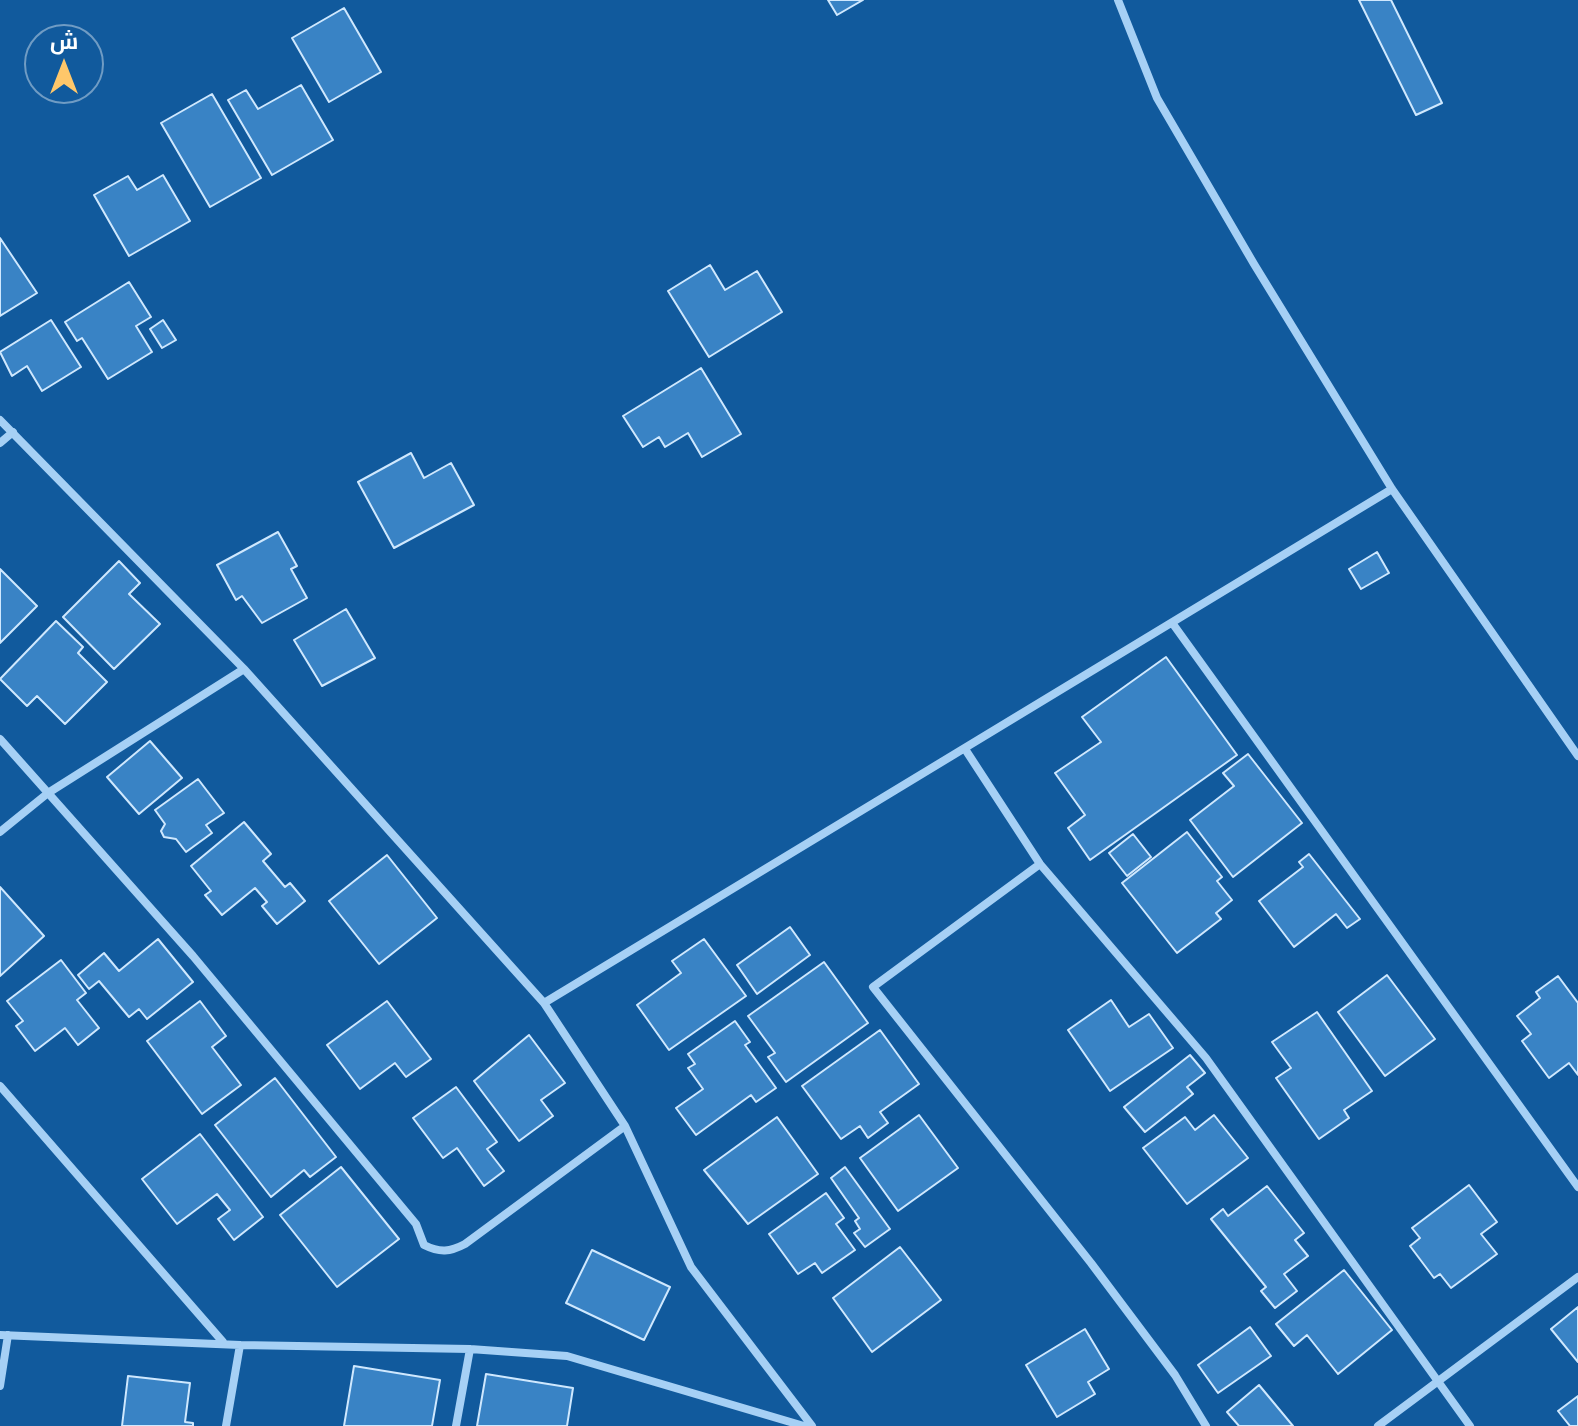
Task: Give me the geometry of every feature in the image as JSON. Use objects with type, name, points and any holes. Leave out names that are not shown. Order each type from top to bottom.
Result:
[{"type":"street","points":[[1118,0],[1157,98],[1392,489],[1578,756]]},
{"type":"street","points":[[0,420],[244,669],[544,1003],[625,1126],[691,1267],[812,1426]]},
{"type":"street","points":[[0,443],[13,432]]},
{"type":"street","points":[[544,1003],[1392,489]]},
{"type":"street","points":[[1173,624],[1578,1187]]},
{"type":"street","points":[[0,832],[48,793],[244,669]]},
{"type":"street","points":[[0,739],[193,956],[416,1224],[424,1245],[438,1252],[453,1251],[465,1244],[625,1126]]},
{"type":"street","points":[[965,749],[1040,864],[1206,1058],[1470,1426]]},
{"type":"street","points":[[1040,864],[873,987],[1091,1263],[1175,1375],[1206,1426]]},
{"type":"street","points":[[0,1086],[223,1342]]},
{"type":"street","points":[[1378,1426],[1578,1277]]},
{"type":"street","points":[[0,1386],[4,1335],[240,1345],[470,1349],[567,1356],[804,1426]]},
{"type":"street","points":[[226,1426],[240,1345]]},
{"type":"street","points":[[456,1426],[470,1349]]},
{"type":"building","points":[[828,0],[863,0],[837,15]]},
{"type":"building","points":[[1359,0],[1391,0],[1442,103],[1416,115]]},
{"type":"building","points":[[344,8],[381,72],[329,102],[292,38]]},
{"type":"building","points":[[301,85],[333,140],[272,175],[228,100],[246,90],[258,109]]},
{"type":"building","points":[[212,94],[261,178],[210,207],[161,123]]},
{"type":"building","points":[[163,175],[190,221],[129,256],[94,195],[128,176],[137,190]]},
{"type":"building","points":[[0,238],[37,293],[0,316]]},
{"type":"building","points":[[710,265],[725,290],[757,271],[782,312],[709,357],[668,291]]},
{"type":"building","points":[[129,282],[151,317],[136,326],[152,352],[108,379],[82,338],[77,341],[65,322]]},
{"type":"building","points":[[51,320],[81,367],[42,391],[27,366],[12,376],[0,352]]},
{"type":"building","points":[[163,320],[176,340],[162,348],[150,329]]},
{"type":"building","points":[[701,368],[741,434],[702,457],[688,433],[665,447],[659,437],[643,447],[623,416]]},
{"type":"building","points":[[411,453],[424,478],[451,463],[474,505],[394,548],[358,482]]},
{"type":"building","points":[[278,532],[297,566],[291,569],[307,598],[262,623],[242,596],[236,600],[217,565]]},
{"type":"building","points":[[1377,552],[1389,573],[1361,589],[1349,569]]},
{"type":"building","points":[[119,561],[140,583],[129,594],[160,624],[114,669],[63,617]]},
{"type":"building","points":[[0,569],[37,606],[0,643]]},
{"type":"building","points":[[346,609],[375,658],[322,686],[294,640]]},
{"type":"building","points":[[56,621],[83,647],[78,653],[107,682],[65,724],[37,696],[27,706],[0,679]]},
{"type":"building","points":[[1166,657],[1237,755],[1090,860],[1068,828],[1085,815],[1055,773],[1101,742],[1082,717]]},
{"type":"building","points":[[150,741],[182,778],[139,814],[107,777]]},
{"type":"building","points":[[1248,754],[1302,823],[1233,877],[1190,820],[1234,786],[1223,773]]},
{"type":"building","points":[[198,779],[224,813],[206,825],[212,833],[186,852],[176,839],[164,837],[161,831],[165,824],[155,810]]},
{"type":"building","points":[[244,822],[271,854],[263,861],[285,887],[290,883],[305,901],[277,924],[262,906],[267,902],[255,888],[222,915],[205,895],[211,891],[191,866]]},
{"type":"building","points":[[1187,832],[1222,877],[1217,881],[1232,900],[1216,913],[1221,919],[1177,953],[1122,883]]},
{"type":"building","points":[[1133,834],[1151,857],[1127,876],[1109,853]]},
{"type":"building","points":[[1309,854],[1360,919],[1347,928],[1336,914],[1294,947],[1259,901],[1303,867],[1299,862]]},
{"type":"building","points":[[387,855],[437,918],[379,964],[329,901]]},
{"type":"building","points":[[0,887],[44,936],[0,976]]},
{"type":"building","points":[[790,927],[810,955],[757,994],[737,965]]},
{"type":"building","points":[[158,939],[193,982],[147,1019],[139,1009],[129,1017],[99,981],[89,989],[78,975],[104,953],[119,971]]},
{"type":"building","points":[[704,939],[746,996],[669,1050],[637,1005],[681,973],[672,961]]},
{"type":"building","points":[[61,960],[86,993],[77,1000],[99,1028],[78,1045],[65,1028],[35,1051],[16,1026],[23,1021],[7,1001]]},
{"type":"building","points":[[824,962],[868,1023],[786,1082],[768,1057],[775,1053],[748,1016]]},
{"type":"building","points":[[1387,975],[1435,1039],[1385,1076],[1338,1012]]},
{"type":"building","points":[[1558,976],[1578,1003],[1578,1075],[1569,1063],[1549,1078],[1522,1041],[1531,1034],[1517,1016],[1540,998],[1536,992]]},
{"type":"building","points":[[1111,1000],[1129,1027],[1149,1014],[1173,1048],[1110,1091],[1068,1030]]},
{"type":"building","points":[[200,1001],[226,1036],[212,1047],[241,1085],[202,1114],[147,1041]]},
{"type":"building","points":[[387,1001],[431,1059],[406,1077],[395,1063],[360,1089],[327,1045]]},
{"type":"building","points":[[1317,1012],[1372,1091],[1344,1110],[1349,1118],[1319,1139],[1276,1078],[1291,1068],[1272,1042]]},
{"type":"building","points":[[735,1021],[750,1042],[745,1045],[776,1088],[756,1102],[751,1095],[696,1135],[676,1108],[703,1089],[688,1068],[695,1064],[688,1054]]},
{"type":"building","points":[[880,1030],[919,1084],[880,1112],[888,1123],[868,1138],[860,1126],[841,1139],[802,1086]]},
{"type":"building","points":[[529,1035],[565,1083],[541,1100],[553,1116],[519,1141],[474,1081]]},
{"type":"building","points":[[1190,1055],[1205,1073],[1187,1087],[1193,1094],[1145,1132],[1124,1107]]},
{"type":"building","points":[[275,1078],[336,1157],[310,1177],[304,1170],[271,1197],[215,1125]]},
{"type":"building","points":[[456,1087],[497,1142],[487,1149],[504,1171],[484,1186],[457,1148],[443,1158],[413,1118]]},
{"type":"building","points":[[919,1115],[958,1168],[898,1211],[860,1158]]},
{"type":"building","points":[[1214,1115],[1248,1158],[1187,1204],[1143,1148],[1185,1117],[1195,1130]]},
{"type":"building","points":[[777,1117],[818,1174],[748,1224],[704,1170]]},
{"type":"building","points":[[200,1134],[263,1217],[234,1240],[218,1219],[230,1210],[217,1194],[177,1224],[142,1179]]},
{"type":"building","points":[[341,1167],[399,1239],[337,1287],[280,1215]]},
{"type":"building","points":[[845,1167],[890,1229],[865,1247],[854,1233],[860,1229],[855,1221],[859,1218],[831,1178]]},
{"type":"building","points":[[1469,1185],[1497,1222],[1481,1234],[1497,1254],[1451,1288],[1440,1274],[1434,1278],[1410,1246],[1420,1238],[1412,1228]]},
{"type":"building","points":[[1267,1186],[1304,1233],[1295,1240],[1308,1256],[1284,1274],[1297,1291],[1275,1308],[1261,1291],[1266,1287],[1211,1219],[1223,1209],[1228,1216]]},
{"type":"building","points":[[826,1193],[844,1218],[836,1224],[855,1250],[822,1273],[815,1263],[798,1274],[769,1234]]},
{"type":"building","points":[[900,1247],[941,1300],[872,1352],[833,1298]]},
{"type":"building","points":[[592,1250],[670,1287],[644,1340],[566,1303]]},
{"type":"building","points":[[1344,1270],[1392,1330],[1338,1374],[1307,1335],[1294,1346],[1276,1324]]},
{"type":"building","points":[[1578,1307],[1578,1362],[1551,1329]]},
{"type":"building","points":[[1250,1327],[1271,1356],[1218,1393],[1198,1365]]},
{"type":"building","points":[[1085,1329],[1109,1369],[1088,1382],[1095,1394],[1057,1417],[1026,1365]]},
{"type":"building","points":[[354,1366],[440,1380],[432,1426],[344,1426]]},
{"type":"building","points":[[486,1374],[573,1388],[567,1426],[477,1426]]},
{"type":"building","points":[[128,1376],[190,1383],[185,1422],[193,1423],[193,1426],[122,1426]]},
{"type":"building","points":[[1259,1385],[1293,1426],[1239,1426],[1227,1412]]},
{"type":"building","points":[[1578,1396],[1578,1426],[1570,1426],[1558,1411]]}]
